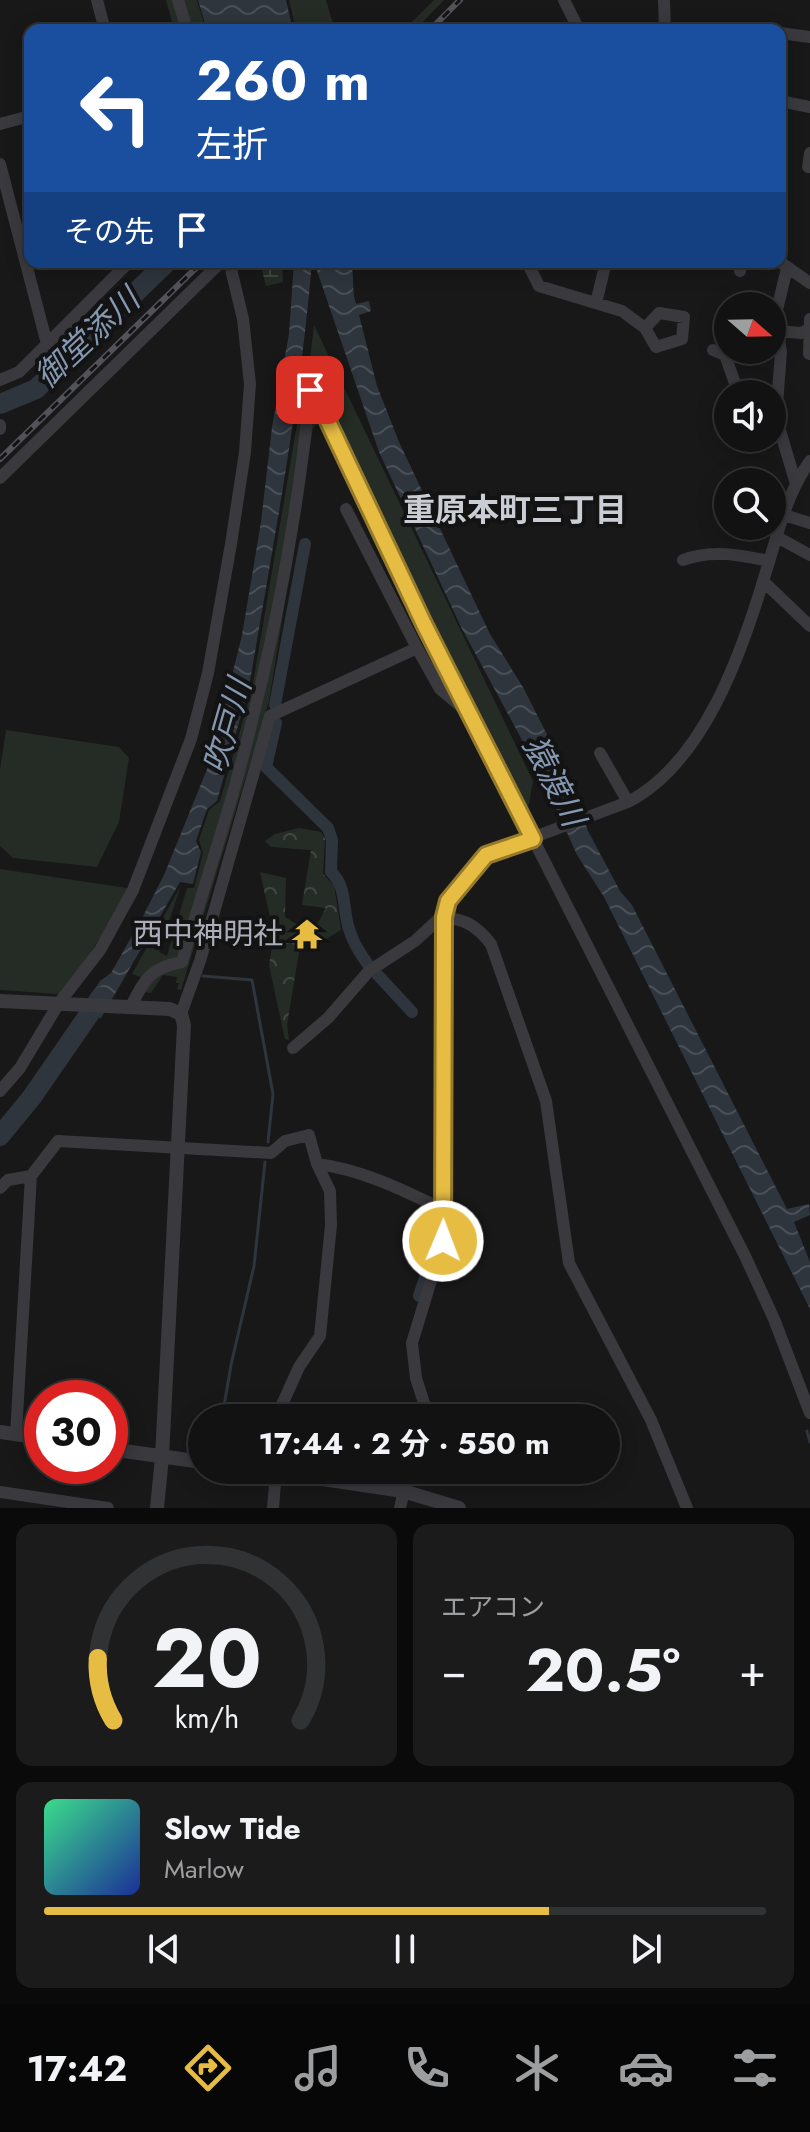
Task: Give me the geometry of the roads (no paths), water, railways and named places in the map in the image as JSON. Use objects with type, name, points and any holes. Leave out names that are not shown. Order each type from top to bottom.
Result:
[{"type":"street","points":[[97,0],[103,24]]},
{"type":"street","points":[[178,0],[185,24]]},
{"type":"street","points":[[564,0],[576,24]]},
{"type":"street","points":[[664,0],[665,24]]},
{"type":"street","points":[[786,34],[810,37]]},
{"type":"street","points":[[786,102],[810,107]]},
{"type":"street","points":[[0,124],[24,118]]},
{"type":"street","points":[[810,153],[810,167]]},
{"type":"street","points":[[0,164],[24,256]]},
{"type":"street","points":[[786,266],[810,283]]},
{"type":"street","points":[[27,268],[47,344]]},
{"type":"street","points":[[0,380],[19,372],[123,268]]},
{"type":"street","points":[[0,478],[215,268]]},
{"type":"street","points":[[0,1091],[20,1068],[100,950],[133,890],[191,739],[208,673],[245,452],[250,384],[243,319],[231,268]]},
{"type":"street","points":[[530,268],[539,286],[622,311],[645,328]]},
{"type":"street","points":[[596,303],[605,268]]},
{"type":"street","points":[[779,292],[783,268]]},
{"type":"street","points":[[809,354],[810,319]]},
{"type":"street","points":[[786,332],[801,333],[809,329]]},
{"type":"street","points":[[713,350],[725,355],[734,380]]},
{"type":"street","points":[[128,1006],[155,969],[182,962],[239,773],[265,672],[287,562],[310,390],[316,396],[424,624],[751,1268],[810,1413]]},
{"type":"street","points":[[786,450],[796,484]]},
{"type":"street","points":[[786,510],[796,484],[810,461]]},
{"type":"street","points":[[796,484],[810,487]]},
{"type":"street","points":[[346,509],[440,689],[471,715]]},
{"type":"street","points":[[786,516],[810,523]]},
{"type":"street","points":[[424,1404],[416,1378],[412,1343],[443,1241],[444,917],[448,901],[486,855],[628,802],[658,783],[696,736],[725,682],[776,540]]},
{"type":"street","points":[[782,540],[810,555]]},
{"type":"street","points":[[683,560],[712,554],[769,561]]},
{"type":"street","points":[[763,581],[810,626]]},
{"type":"street","points":[[157,1508],[184,1025],[181,1014],[200,961],[270,716],[417,648]]},
{"type":"street","points":[[600,753],[628,802]]},
{"type":"street","points":[[293,1048],[328,1018],[369,971],[415,941],[444,917],[468,921],[491,944],[546,1101],[569,1263],[651,1420],[687,1508]]},
{"type":"street","points":[[0,1001],[170,1009],[181,1014]]},
{"type":"street","points":[[16,1434],[31,1176],[58,1141],[271,1153],[285,1141],[309,1135],[317,1164],[330,1191],[331,1225],[320,1336],[299,1367],[282,1404]]},
{"type":"street","points":[[317,1164],[337,1166],[410,1193],[444,1210]]},
{"type":"street","points":[[0,1188],[8,1180],[31,1176]]},
{"type":"street","points":[[0,1432],[24,1435]]},
{"type":"street","points":[[128,1452],[188,1460]]},
{"type":"street","points":[[270,1484],[273,1508]]},
{"type":"street","points":[[356,1484],[403,1491],[459,1508]]},
{"type":"street","points":[[400,1508],[405,1484]]},
{"type":"street","points":[[0,1492],[49,1504],[108,1508]]},
{"type":"water","points":[[198,0],[286,0],[292,24],[205,24]]},
{"type":"water","points":[[294,268],[311,268],[293,422],[249,687],[217,801],[207,809],[196,841],[201,852],[193,884],[180,882],[101,1018],[76,1016],[100,981],[111,973],[141,920],[164,875],[212,757],[242,635],[261,522],[272,427],[289,334]]},
{"type":"water","name":"猿渡川","points":[[316,268],[352,268],[356,304],[369,301],[371,311],[359,315],[377,386],[399,442],[490,634],[524,689],[565,770],[588,831],[620,891],[632,905],[787,1209],[809,1204],[810,1215],[794,1222],[810,1262],[810,1309],[604,897],[577,855],[542,777],[462,629],[379,452]]},
{"type":"waterway","name":"御堂添川","points":[[0,404],[36,389],[161,268]]},
{"type":"waterway","points":[[275,705],[305,544]]},
{"type":"waterway","points":[[276,723],[266,767],[328,828],[332,840],[331,872],[340,885],[352,937],[369,966]]},
{"type":"waterway","points":[[375,972],[412,1012]]},
{"type":"waterway","points":[[203,976],[252,980],[273,1094],[268,1142]]},
{"type":"waterway","name":"吹戸川","points":[[0,1136],[32,1097],[101,997]]},
{"type":"waterway","points":[[224,1404],[254,1266],[265,1162]]},
{"type":"waterway","points":[[419,1296],[437,1242]]},
{"type":"waterway","points":[[807,1431],[810,1442]]},
{"type":"railway","points":[[436,24],[460,0]]},
{"type":"railway","points":[[0,459],[196,268]]},
{"type":"place","name":"西中神明社","points":[[307,934]]},
{"type":"district","name":"重原本町三丁目","points":[[515,510]]}]
